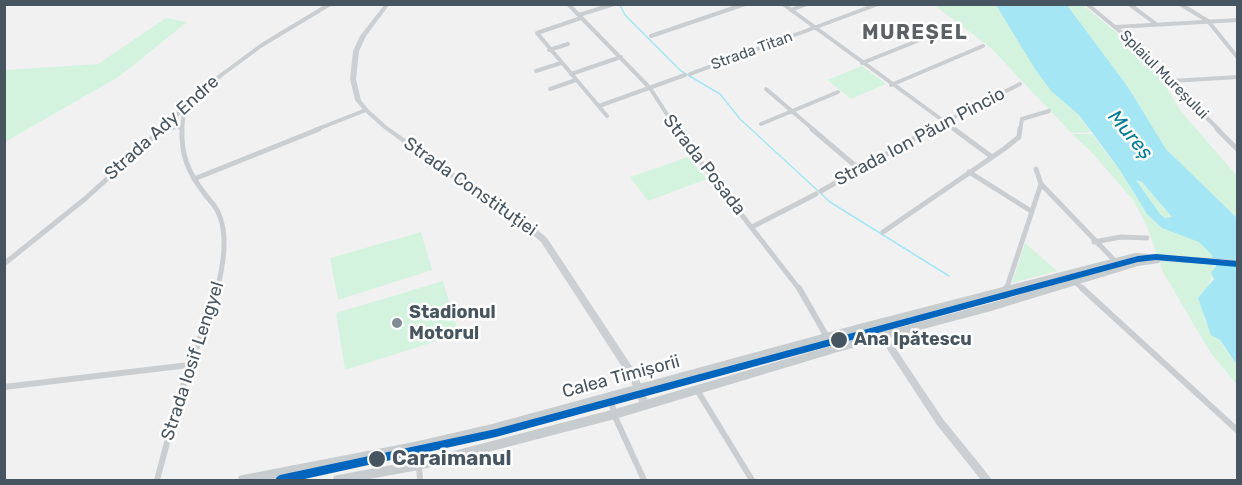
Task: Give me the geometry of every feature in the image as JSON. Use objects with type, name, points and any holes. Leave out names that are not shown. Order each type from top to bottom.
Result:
[{"type":"main road","name":"Calea Timișorii","points":[[243,480],[414,447],[610,398],[875,324],[1135,256],[1156,259]]},
{"type":"main road","name":"Calea Timișorii","points":[[338,480],[419,465],[615,414],[1156,259]]},
{"type":"main road","points":[[1156,259],[1238,265]]},
{"type":"street","name":"Strada Ady Endre","points":[[4,264],[86,198],[184,111],[211,83],[330,4]]},
{"type":"street","name":"Strada Constituției","points":[[388,4],[363,36],[355,57],[354,90],[366,110],[450,174],[536,232],[557,259],[634,377],[645,405]]},
{"type":"street","name":"Strada Posada","points":[[568,4],[650,88],[667,118],[800,290],[827,337]]},
{"type":"street","points":[[607,116],[549,50],[538,35],[538,31],[614,4]]},
{"type":"street","points":[[651,36],[745,4]]},
{"type":"street","points":[[783,4],[992,157]]},
{"type":"street","points":[[791,10],[807,4]]},
{"type":"street","points":[[815,28],[878,4]]},
{"type":"street","name":"Splaiul Mureșului","points":[[1087,4],[1116,27],[1238,150]]},
{"type":"street","points":[[1129,4],[1156,24]]},
{"type":"street","points":[[1180,4],[1208,21],[1238,57]]},
{"type":"street","points":[[1116,27],[1238,20]]},
{"type":"street","points":[[862,63],[957,25]]},
{"type":"street","name":"Strada Titan","points":[[599,106],[815,28]]},
{"type":"street","points":[[549,50],[568,44]]},
{"type":"street","points":[[891,85],[983,46]]},
{"type":"street","points":[[571,74],[621,57]]},
{"type":"street","points":[[536,71],[561,63]]},
{"type":"street","points":[[1171,81],[1238,78]]},
{"type":"street","points":[[550,89],[576,80]]},
{"type":"street","name":"Strada Ion Păun Pincio","points":[[752,227],[818,193],[942,122],[1020,84]]},
{"type":"street","points":[[766,89],[859,169]]},
{"type":"street","points":[[761,124],[838,92]]},
{"type":"street","points":[[194,179],[366,110]]},
{"type":"street","name":"Strada Iosif Lengyel","points":[[157,480],[189,365],[217,295],[223,248],[222,227],[218,212],[184,166],[182,127],[184,111]]},
{"type":"street","points":[[884,232],[1019,136],[1022,119],[1049,111]]},
{"type":"street","points":[[163,128],[182,127]]},
{"type":"street","points":[[1036,170],[1041,184],[1094,242],[1116,262]]},
{"type":"street","points":[[969,172],[1030,211]]},
{"type":"street","points":[[1005,302],[1005,291],[1030,211],[1041,184]]},
{"type":"street","points":[[1094,242],[1121,237],[1147,238]]},
{"type":"street","points":[[1075,282],[1238,431]]},
{"type":"street","points":[[875,324],[940,422],[987,480]]},
{"type":"street","points":[[4,387],[189,365]]},
{"type":"street","points":[[697,390],[752,480]]},
{"type":"street","points":[[610,398],[621,431],[645,480]]},
{"type":"street","points":[[419,465],[420,480]]},
{"type":"green space","points":[[934,5],[996,5],[1045,83],[1054,94],[1079,115],[1091,132],[1071,133],[991,48]]},
{"type":"green space","points":[[1067,5],[1083,5],[1134,47],[1158,73],[1180,110],[1237,176],[1237,218],[1166,149],[1128,87]]},
{"type":"green space","points":[[166,18],[187,22],[120,76],[5,142],[5,70],[98,64]]},
{"type":"green space","points":[[862,66],[886,84],[851,99],[827,80]]},
{"type":"green space","points":[[1072,134],[1092,134],[1155,221],[1194,239],[1210,252],[1213,259],[1213,274],[1198,298],[1204,308],[1204,319],[1237,365],[1237,385],[1210,352],[1163,272],[1146,224],[1133,200],[1094,155]]},
{"type":"green space","points":[[688,157],[707,179],[648,201],[630,177]]},
{"type":"green space","points":[[1135,180],[1142,182],[1172,217],[1165,218],[1160,214]]},
{"type":"green space","points":[[421,232],[432,270],[338,300],[330,258]]},
{"type":"green space","points":[[1025,243],[1057,271],[1012,283]]},
{"type":"green space","name":"Stadionul Motorul","points":[[443,281],[459,334],[345,370],[336,313]]},
{"type":"water","name":"Mureș","points":[[996,5],[1067,5],[1128,87],[1166,149],[1237,218],[1237,365],[1220,340],[1211,335],[1198,298],[1214,279],[1211,273],[1216,266],[1211,254],[1199,242],[1162,228],[1147,214],[1120,170],[1079,115],[1051,91]],"holes":[[[1136,180],[1142,182],[1172,217],[1165,218],[1160,214]]]},
{"type":"waterway","points":[[620,5],[625,15],[681,71],[720,94],[740,119],[830,202],[949,276]]},
{"type":"transit line","points":[[280,480],[496,433],[1138,259],[1156,257],[1238,264]]},
{"type":"place","name":"Stadionul Motorul","points":[[397,323]]},
{"type":"place","name":"Ana Ipătescu","points":[[839,340]]},
{"type":"place","name":"Caraimanul","points":[[377,459]]},
{"type":"district","name":"MUREȘEL","points":[[915,33]]}]
